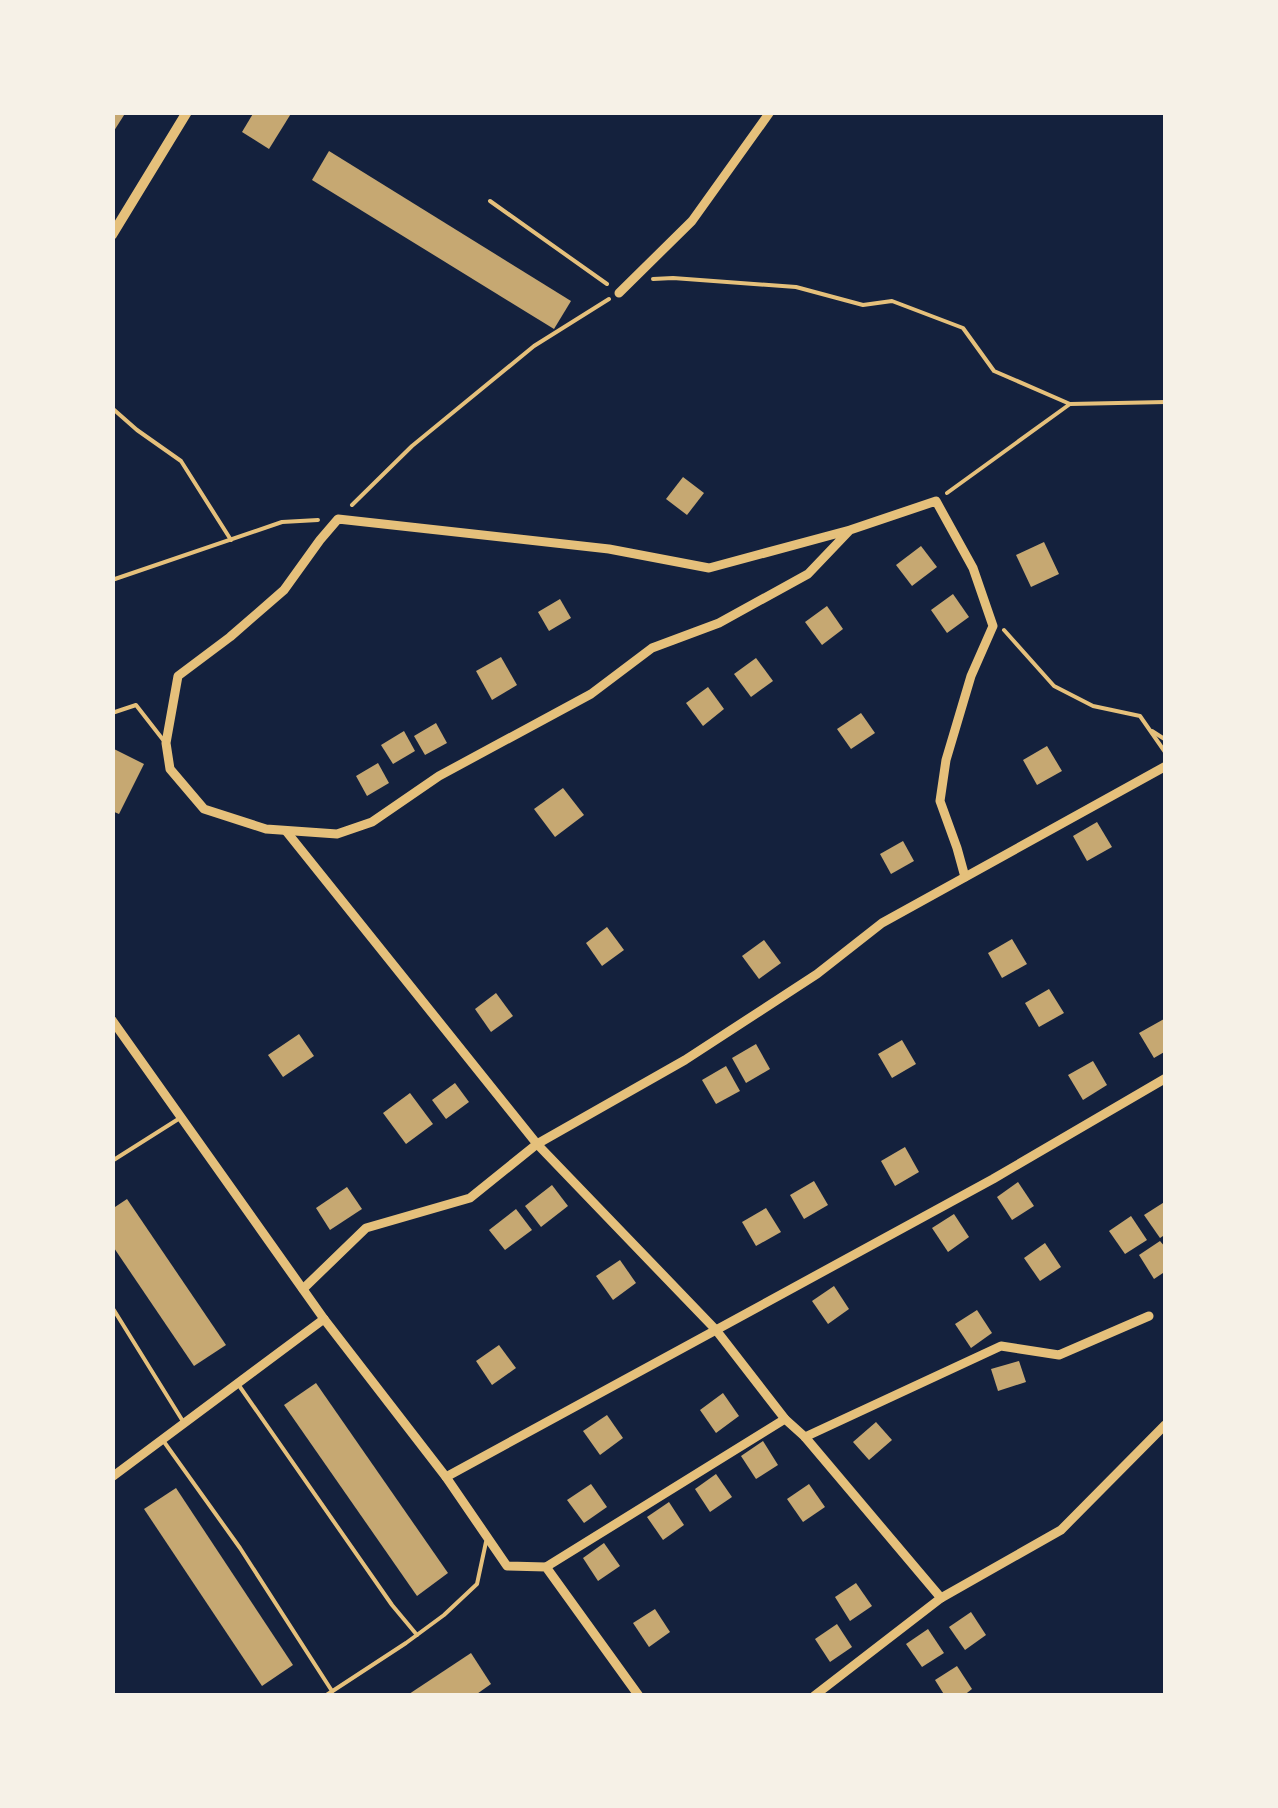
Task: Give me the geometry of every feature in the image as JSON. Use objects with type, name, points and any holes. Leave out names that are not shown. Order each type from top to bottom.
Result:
[{"type":"street","points":[[112,234],[187,112]]},
{"type":"street","points":[[619,292],[692,221],[770,112]]},
{"type":"street","points":[[850,530],[808,574],[719,623],[652,648],[591,694],[439,776],[372,822],[337,834],[266,829],[204,809],[170,770],[166,743],[178,676],[284,590],[338,519],[610,549],[709,568],[936,502],[973,568],[993,626],[971,676],[946,760],[940,801],[958,848],[964,877]]},
{"type":"street","points":[[303,1289],[366,1228],[470,1198],[536,1144],[685,1060],[817,974],[882,923],[1166,766]]},
{"type":"street","points":[[286,831],[536,1144],[716,1330],[785,1419],[806,1437],[941,1598]]},
{"type":"street","points":[[112,1020],[506,1566],[546,1567],[785,1419]]},
{"type":"street","points":[[446,1478],[993,1178],[1166,1078]]},
{"type":"street","points":[[806,1437],[1002,1346],[1059,1356],[1148,1316]]},
{"type":"street","points":[[112,1476],[324,1318]]},
{"type":"street","points":[[814,1696],[941,1598],[1062,1530],[1164,1425]]},
{"type":"street","points":[[546,1567],[638,1696]]},
{"type":"lane","points":[[112,713],[136,705],[166,743]]},
{"type":"lane","points":[[112,1161],[182,1117]]},
{"type":"lane","points":[[112,1306],[184,1423]]},
{"type":"lane","points":[[237,1383],[417,1635]]},
{"type":"lane","points":[[162,1439],[250,1563],[332,1691]]},
{"type":"lane","points":[[325,1696],[417,1635],[477,1584],[487,1537]]},
{"type":"path","points":[[490,201],[619,292]]},
{"type":"path","points":[[112,580],[282,522],[338,519],[412,446],[534,346],[638,281],[673,278],[796,286],[863,306],[892,301],[963,328],[994,371],[1070,404],[1166,402]]},
{"type":"path","points":[[936,502],[1070,404]]},
{"type":"path","points":[[112,408],[180,461],[231,540]]},
{"type":"path","points":[[989,616],[1054,686],[1092,706],[1140,716],[1166,753]]},
{"type":"path","points":[[1148,729],[1166,740]]},
{"type":"building","points":[[112,112],[126,112],[112,134]]},
{"type":"building","points":[[254,112],[292,112],[269,149],[242,132]]},
{"type":"building","points":[[329,151],[571,301],[554,329],[312,180]]},
{"type":"building","points":[[683,477],[704,493],[687,515],[666,499]]},
{"type":"building","points":[[1044,542],[1059,574],[1031,587],[1016,555]]},
{"type":"building","points":[[921,546],[937,567],[912,586],[896,565]]},
{"type":"building","points":[[953,594],[969,617],[947,633],[931,610]]},
{"type":"building","points":[[560,599],[571,618],[549,631],[538,612]]},
{"type":"building","points":[[827,606],[843,629],[822,645],[805,622]]},
{"type":"building","points":[[501,657],[517,685],[492,700],[476,671]]},
{"type":"building","points":[[756,658],[773,681],[751,697],[734,674]]},
{"type":"building","points":[[708,687],[724,709],[703,726],[686,703]]},
{"type":"building","points":[[861,713],[875,733],[851,749],[837,729]]},
{"type":"building","points":[[436,723],[447,743],[425,755],[414,736]]},
{"type":"building","points":[[404,731],[415,751],[393,764],[381,745]]},
{"type":"building","points":[[1047,746],[1062,771],[1037,785],[1023,760]]},
{"type":"building","points":[[112,748],[144,764],[119,814],[112,811]]},
{"type":"building","points":[[378,763],[389,783],[367,796],[356,776]]},
{"type":"building","points":[[563,788],[584,815],[555,837],[534,809]]},
{"type":"building","points":[[1097,822],[1112,847],[1087,861],[1073,836]]},
{"type":"building","points":[[903,841],[914,861],[891,874],[880,854]]},
{"type":"building","points":[[607,927],[624,950],[602,966],[586,943]]},
{"type":"building","points":[[1012,939],[1027,964],[1002,978],[988,953]]},
{"type":"building","points":[[764,940],[781,963],[759,979],[742,956]]},
{"type":"building","points":[[1049,989],[1064,1013],[1039,1027],[1025,1003]]},
{"type":"building","points":[[496,993],[513,1016],[491,1032],[475,1009]]},
{"type":"building","points":[[1164,1019],[1166,1051],[1154,1058],[1139,1033]]},
{"type":"building","points":[[299,1034],[314,1056],[283,1077],[268,1055]]},
{"type":"building","points":[[902,1040],[916,1064],[892,1078],[878,1054]]},
{"type":"building","points":[[756,1044],[770,1069],[746,1083],[732,1058]]},
{"type":"building","points":[[1093,1061],[1107,1085],[1083,1100],[1068,1075]]},
{"type":"building","points":[[726,1066],[740,1091],[716,1104],[702,1080]]},
{"type":"building","points":[[455,1083],[469,1102],[446,1119],[432,1100]]},
{"type":"building","points":[[410,1093],[433,1124],[406,1144],[383,1113]]},
{"type":"building","points":[[905,1147],[919,1172],[895,1186],[881,1161]]},
{"type":"building","points":[[814,1181],[828,1205],[804,1219],[790,1195]]},
{"type":"building","points":[[1018,1182],[1034,1206],[1012,1220],[997,1197]]},
{"type":"building","points":[[552,1185],[568,1206],[541,1227],[525,1206]]},
{"type":"building","points":[[347,1187],[362,1209],[330,1230],[316,1208]]},
{"type":"building","points":[[127,1199],[226,1345],[194,1366],[112,1245],[112,1209]]},
{"type":"building","points":[[1166,1201],[1166,1234],[1160,1238],[1144,1215]]},
{"type":"building","points":[[766,1208],[781,1232],[756,1246],[742,1222]]},
{"type":"building","points":[[516,1209],[532,1230],[505,1250],[489,1230]]},
{"type":"building","points":[[954,1214],[969,1237],[948,1252],[932,1228]]},
{"type":"building","points":[[1131,1216],[1147,1240],[1125,1254],[1109,1231]]},
{"type":"building","points":[[1160,1241],[1166,1248],[1166,1271],[1154,1279],[1139,1255]]},
{"type":"building","points":[[1045,1243],[1061,1267],[1040,1281],[1024,1258]]},
{"type":"building","points":[[620,1260],[636,1283],[613,1300],[596,1276]]},
{"type":"building","points":[[834,1286],[849,1309],[828,1324],[812,1301]]},
{"type":"building","points":[[977,1310],[992,1333],[971,1348],[955,1324]]},
{"type":"building","points":[[499,1345],[516,1368],[492,1385],[476,1361]]},
{"type":"building","points":[[1019,1361],[1026,1382],[998,1391],[991,1369]]},
{"type":"building","points":[[316,1383],[448,1573],[417,1596],[284,1405]]},
{"type":"building","points":[[723,1393],[739,1416],[716,1433],[700,1410]]},
{"type":"building","points":[[607,1415],[623,1438],[600,1455],[583,1431]]},
{"type":"building","points":[[876,1422],[892,1440],[869,1460],[853,1442]]},
{"type":"building","points":[[763,1441],[778,1465],[756,1479],[741,1456]]},
{"type":"building","points":[[716,1474],[732,1497],[710,1512],[695,1489]]},
{"type":"building","points":[[591,1484],[607,1507],[584,1523],[567,1500]]},
{"type":"building","points":[[809,1484],[825,1507],[803,1522],[787,1499]]},
{"type":"building","points":[[176,1488],[293,1665],[262,1686],[144,1509]]},
{"type":"building","points":[[669,1502],[684,1525],[663,1540],[647,1517]]},
{"type":"building","points":[[604,1543],[620,1566],[598,1581],[583,1558]]},
{"type":"building","points":[[856,1583],[872,1606],[850,1621],[835,1597]]},
{"type":"building","points":[[655,1609],[670,1632],[649,1647],[633,1623]]},
{"type":"building","points":[[971,1612],[986,1635],[965,1650],[949,1627]]},
{"type":"building","points":[[837,1624],[852,1647],[830,1662],[815,1639]]},
{"type":"building","points":[[928,1629],[944,1653],[922,1667],[906,1644]]},
{"type":"building","points":[[471,1653],[491,1684],[474,1696],[406,1696]]},
{"type":"building","points":[[957,1666],[972,1689],[963,1696],[945,1696],[935,1680]]}]
